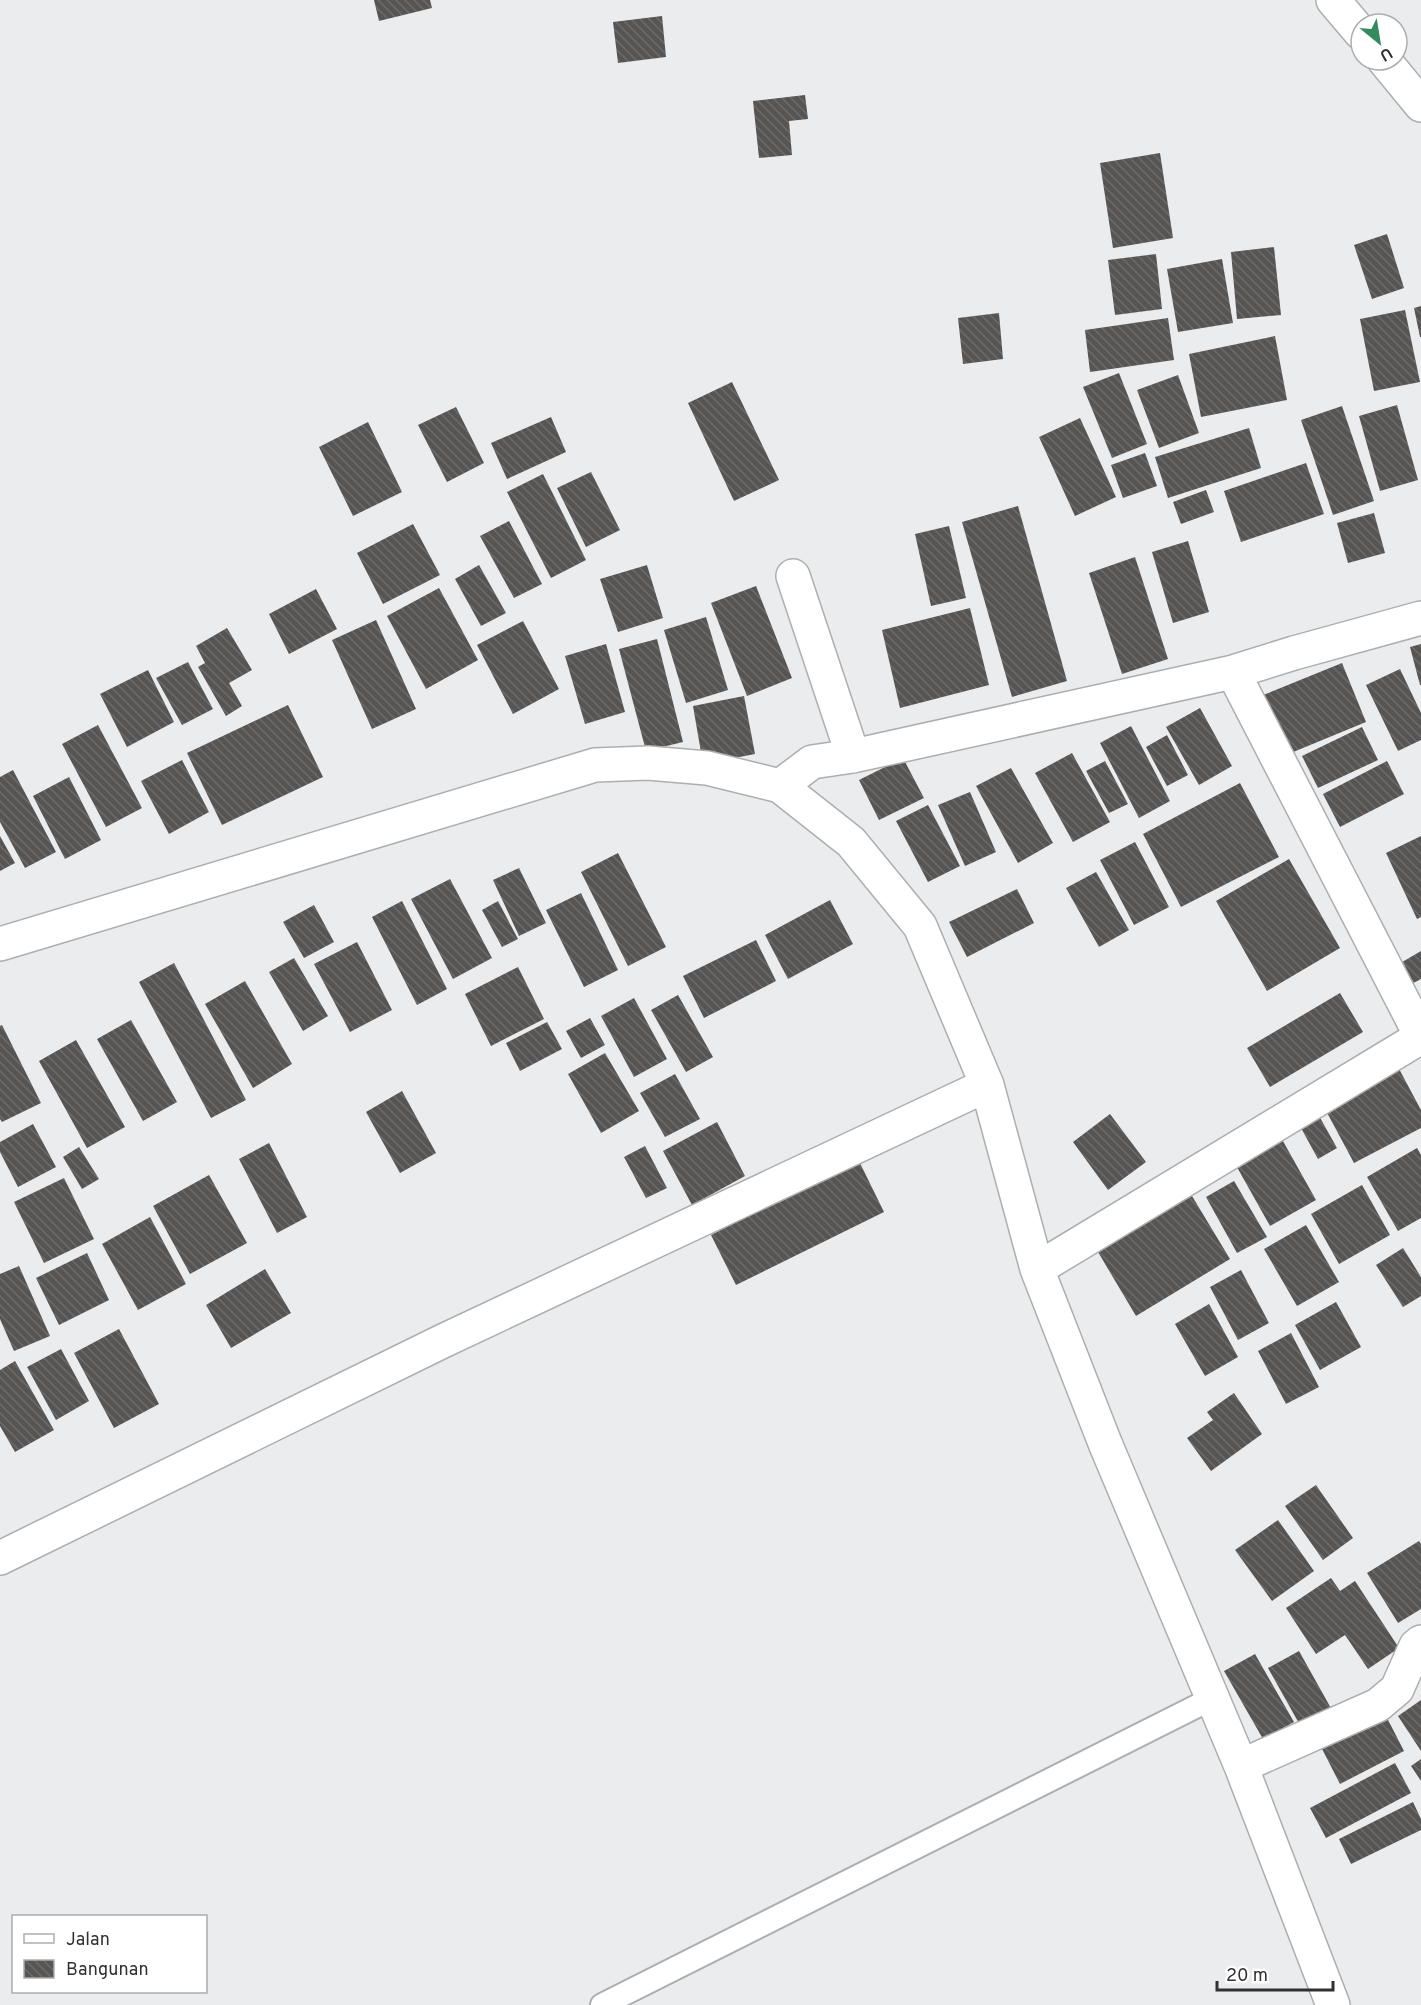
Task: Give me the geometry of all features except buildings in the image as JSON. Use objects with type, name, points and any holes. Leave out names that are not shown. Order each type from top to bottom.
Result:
[{"type":"street","points":[[1333,0],[1349,19]]},
{"type":"street","points":[[1394,72],[1421,105]]},
{"type":"street","points":[[794,576],[853,756]]},
{"type":"street","points":[[780,786],[812,762],[853,756],[1233,672],[1421,618]]},
{"type":"street","points":[[1037,1269],[1421,1036],[1233,672]]},
{"type":"street","points":[[0,944],[595,765],[648,763],[707,768],[780,786],[851,842],[920,926],[963,1096],[1037,1269],[1109,1453],[1200,1705],[1241,1766],[1333,2005]]},
{"type":"street","points":[[0,1558],[445,1340],[963,1096]]},
{"type":"street","points":[[1241,1766],[1378,1705],[1397,1689],[1416,1646],[1421,1642]]},
{"type":"lane","points":[[602,2005],[1200,1705]]}]
